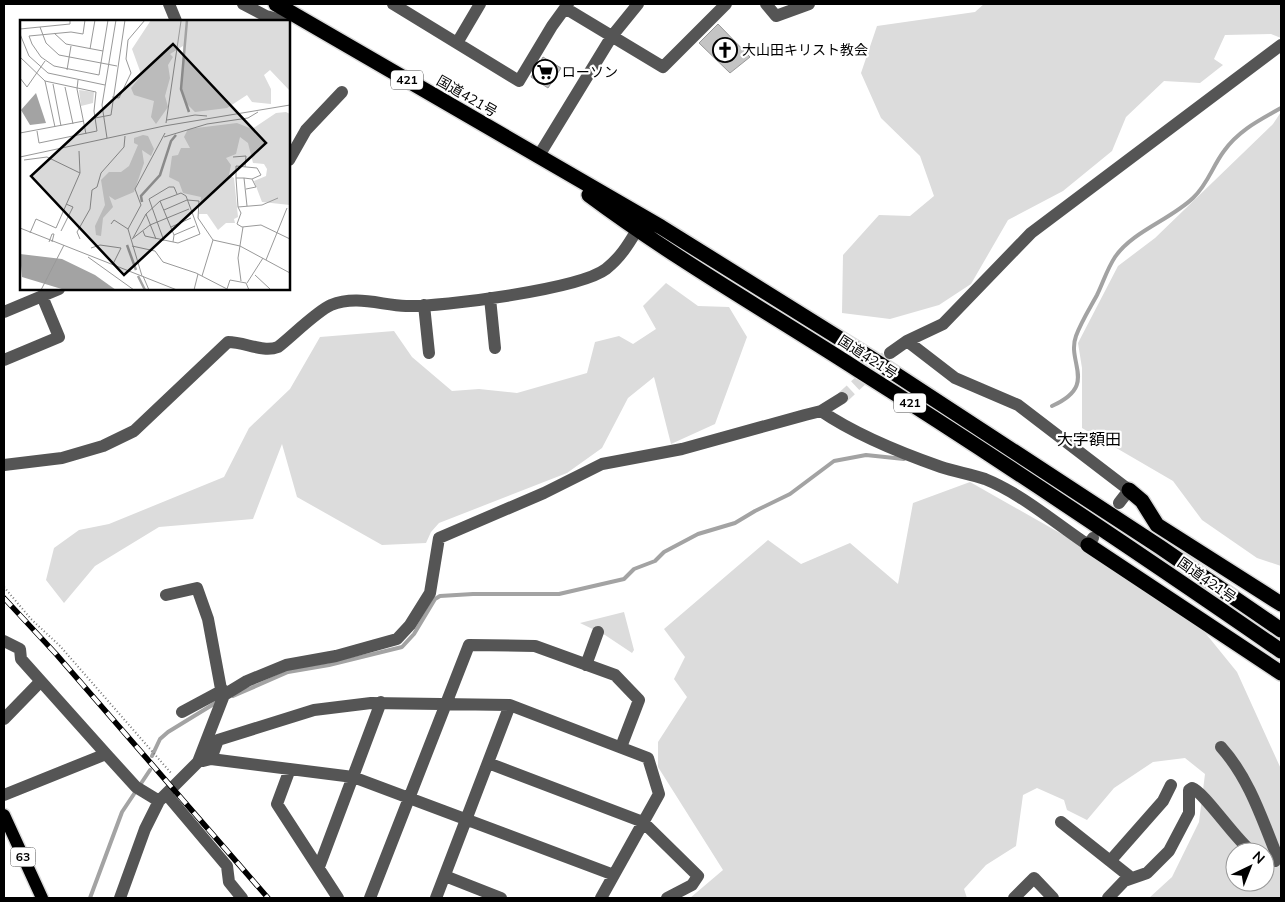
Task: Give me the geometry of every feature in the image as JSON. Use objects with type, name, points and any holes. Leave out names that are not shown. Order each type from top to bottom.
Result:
[{"type":"highway","name":"国道421号","points":[[276,4],[538,157],[661,226],[871,358],[1160,547],[1279,629]]},
{"type":"highway","name":"国道421号","points":[[538,157],[637,230],[876,381],[1149,560],[1281,651]]},
{"type":"highway","points":[[1129,490],[1142,501],[1157,525],[1281,604]]},
{"type":"highway","points":[[1090,542],[1281,673]]},
{"type":"main road","name":"63","points":[[4,815],[42,898]]},
{"type":"street","points":[[169,4],[176,20]]},
{"type":"street","points":[[243,4],[266,16],[280,20]]},
{"type":"street","points":[[393,4],[519,81],[552,26],[567,6],[663,68],[726,4]]},
{"type":"street","points":[[457,43],[480,4]]},
{"type":"street","points":[[538,157],[612,36],[638,4]]},
{"type":"street","points":[[766,4],[776,16],[809,4]]},
{"type":"street","points":[[290,23],[324,31]]},
{"type":"street","points":[[890,354],[907,341],[943,324],[1031,233],[1281,45]]},
{"type":"street","points":[[290,158],[306,130],[342,92]]},
{"type":"street","points":[[4,465],[62,458],[103,446],[134,431],[228,342],[242,342],[269,351],[278,347],[331,305],[352,300],[406,306],[452,304],[537,290],[579,280],[605,270],[624,252],[637,230]]},
{"type":"street","points":[[4,312],[57,290]]},
{"type":"street","points":[[4,360],[59,337],[42,296]]},
{"type":"street","points":[[490,298],[495,348]]},
{"type":"street","points":[[424,305],[429,353]]},
{"type":"street","points":[[907,341],[955,378],[1018,405],[1129,490],[1120,503]]},
{"type":"street","points":[[182,712],[286,665],[336,656],[397,639],[410,625],[430,593],[436,546],[439,538],[446,533],[544,493],[602,464],[682,449],[821,411],[842,398]]},
{"type":"street","points":[[821,411],[834,420],[890,446],[941,467],[985,479],[1090,542]]},
{"type":"street","points":[[166,595],[197,588],[208,619],[224,693],[204,761]]},
{"type":"street","points":[[586,665],[598,632]]},
{"type":"street","points":[[4,641],[20,649],[20,659],[140,790],[163,798],[227,866],[228,882],[242,898]]},
{"type":"street","points":[[370,898],[469,645],[535,646],[614,676],[639,700],[621,747]]},
{"type":"street","points":[[4,720],[40,682]]},
{"type":"street","points":[[318,867],[381,702]]},
{"type":"street","points":[[120,898],[145,829],[163,798],[204,761],[218,740],[314,710],[381,702],[510,705],[648,758],[659,794],[601,898]]},
{"type":"street","points":[[436,898],[510,705]]},
{"type":"street","points":[[1221,747],[1233,760],[1244,779],[1271,842]]},
{"type":"street","points":[[4,795],[106,754]]},
{"type":"street","points":[[204,761],[353,777],[614,875]]},
{"type":"street","points":[[488,762],[643,822],[698,876],[692,885],[667,898]]},
{"type":"street","points":[[290,769],[277,804],[338,898]]},
{"type":"street","points":[[1111,860],[1163,801],[1171,784]]},
{"type":"street","points":[[1124,881],[1147,873],[1169,851],[1189,813],[1189,790],[1192,788],[1206,800],[1241,842]]},
{"type":"street","points":[[1061,822],[1129,876],[1108,898]]},
{"type":"street","points":[[445,876],[501,898]]},
{"type":"street","points":[[1014,898],[1034,878],[1053,898]]},
{"type":"path","points":[[4,587],[31,618],[60,646],[180,782]]},
{"type":"shaded area","points":[[984,4],[1281,4],[1281,38],[1271,34],[1225,35],[1214,59],[1223,65],[1200,83],[1164,81],[1126,117],[1112,151],[1063,191],[1008,220],[971,284],[939,305],[890,319],[842,313],[843,255],[879,215],[910,216],[934,196],[920,156],[881,118],[861,73],[877,26],[975,12]]},
{"type":"shaded area","points":[[1281,112],[1281,566],[1257,558],[1202,520],[1173,481],[1082,428],[1082,368],[1078,343],[1118,266],[1155,238],[1273,124]]},
{"type":"shaded area","points":[[666,283],[698,306],[729,307],[747,337],[715,424],[671,444],[654,377],[628,398],[602,448],[567,473],[439,523],[431,532],[426,543],[382,545],[297,497],[282,444],[253,519],[159,527],[95,566],[64,603],[46,580],[54,548],[79,530],[109,524],[224,477],[249,428],[290,389],[320,337],[394,331],[412,357],[452,391],[479,389],[517,393],[587,373],[595,342],[619,336],[633,344],[656,329],[643,306]]},
{"type":"shaded area","points":[[970,482],[1088,549],[1194,619],[1237,672],[1281,769],[1281,898],[1149,898],[1172,877],[1199,822],[1205,774],[1185,758],[1153,762],[1114,788],[1087,820],[1067,810],[1064,800],[1037,788],[1023,795],[1016,846],[986,865],[964,889],[967,898],[690,898],[723,870],[658,767],[658,742],[687,697],[674,679],[685,657],[664,629],[768,540],[801,564],[850,543],[898,584],[913,503]]},
{"type":"shaded area","points":[[624,612],[634,650],[632,653],[605,635],[580,623]]},
{"type":"building","name":"大山田キリスト教会","points":[[718,24],[750,57],[730,73],[699,43]]},
{"type":"building","name":"ローソン","points":[[543,57],[561,68],[548,88],[531,77]]},
{"type":"waterway","points":[[1052,406],[1066,398],[1074,390],[1078,382],[1074,346],[1076,336],[1115,257],[1132,240],[1174,213],[1193,198],[1224,151],[1236,137],[1250,126],[1281,108]]},
{"type":"waterway","points":[[233,696],[288,672],[329,665],[402,647],[414,634],[435,599],[440,596],[559,594],[624,579],[634,569],[655,561],[664,552],[698,534],[735,523],[790,494],[834,461],[866,455],[904,459]]},
{"type":"waterway","points":[[152,756],[160,739],[168,732],[217,702]]},
{"type":"waterway","points":[[90,898],[122,812],[150,770]]},
{"type":"tunnel","points":[[842,398],[886,357]]},
{"type":"railway","points":[[4,598],[56,654],[268,898]]},
{"type":"place","name":"大山田キリスト教会","points":[[725,50]]},
{"type":"place","name":"ローソン","points":[[545,72]]},
{"type":"district","name":"大字額田","points":[[1089,439]]}]
